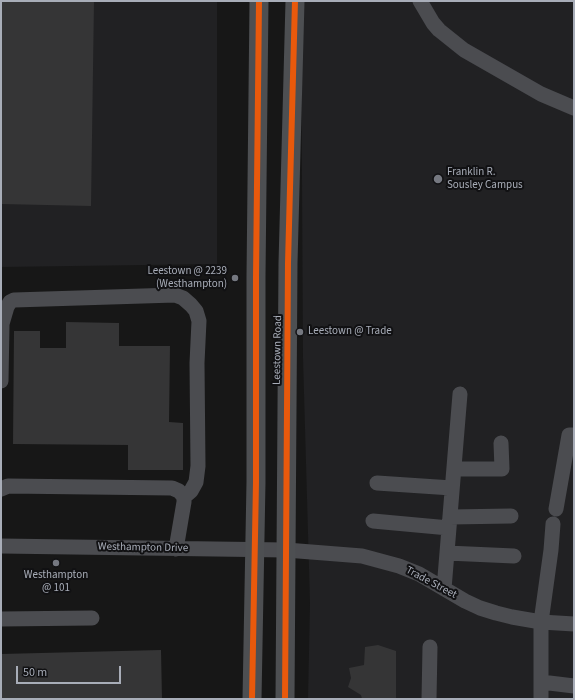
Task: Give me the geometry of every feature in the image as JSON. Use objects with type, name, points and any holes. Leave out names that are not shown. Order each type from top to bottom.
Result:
[{"type":"main road","name":"Leestown Road","points":[[252,699],[256,482],[256,276],[260,1]]},
{"type":"main road","name":"Leestown Road","points":[[285,699],[288,263],[295,1]]},
{"type":"street","points":[[420,1],[439,30],[464,50],[541,94],[574,108]]},
{"type":"street","points":[[1,381],[2,324],[6,307],[14,300],[175,295],[183,298],[196,311],[199,321],[198,466],[196,482],[191,491],[184,497]]},
{"type":"street","points":[[444,589],[460,394]]},
{"type":"street","points":[[556,509],[569,435],[574,435]]},
{"type":"street","points":[[454,469],[502,469],[501,443]]},
{"type":"street","points":[[377,483],[452,488]]},
{"type":"street","points":[[1,490],[8,486],[172,488],[179,491],[184,497],[176,549]]},
{"type":"street","points":[[373,521],[449,522],[511,516]]},
{"type":"street","points":[[541,699],[541,622],[553,524]]},
{"type":"street","name":"Westhampton Drive","points":[[1,546],[286,550]]},
{"type":"street","name":"Trade Street","points":[[286,550],[362,556],[399,566],[419,574],[465,601],[485,610],[541,622],[574,624]]},
{"type":"street","points":[[447,553],[514,556]]},
{"type":"street","points":[[1,619],[92,618]]},
{"type":"street","points":[[429,699],[430,647]]},
{"type":"street","points":[[541,682],[574,686]]},
{"type":"shaded area","points":[[1,1],[217,1],[217,264],[1,267]]},
{"type":"shaded area","points":[[301,1],[574,1],[574,699],[308,699],[310,603],[303,358]]},
{"type":"building","points":[[1,1],[94,1],[91,206],[1,204]]},
{"type":"building","points":[[66,322],[119,323],[119,346],[170,346],[169,422],[183,423],[183,470],[128,470],[128,445],[13,444],[14,331],[40,331],[40,348],[66,348]]},
{"type":"building","points":[[378,645],[396,651],[396,699],[362,699],[361,695],[348,687],[351,678],[349,668],[364,665],[365,647]]},
{"type":"building","points":[[161,650],[162,699],[1,699],[1,654]]},
{"type":"cycle path","points":[[252,699],[256,482],[256,276],[259,1]]},
{"type":"cycle path","points":[[285,699],[288,263],[295,1]]},
{"type":"place","name":"Franklin R. Sousley Campus","points":[[438,179]]},
{"type":"place","name":"Leestown @ 2239 (Westhampton)","points":[[235,278]]},
{"type":"place","name":"Leestown @ Trade","points":[[300,332]]},
{"type":"place","name":"Westhampton @ 101","points":[[56,563]]}]
